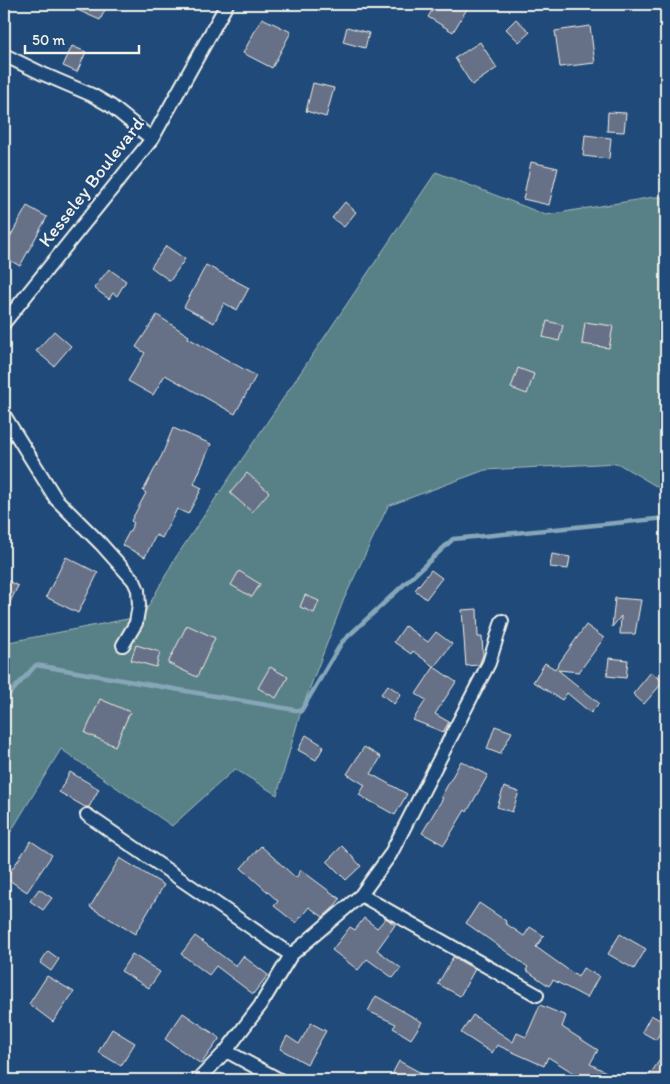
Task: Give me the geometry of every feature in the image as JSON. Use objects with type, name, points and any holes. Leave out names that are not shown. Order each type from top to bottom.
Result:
[{"type":"street","name":"Kesseley Boulevard","points":[[4,323],[152,138],[226,4]]},
{"type":"street","points":[[4,55],[92,95],[111,106],[152,138]]},
{"type":"street","points":[[4,415],[56,499],[101,544],[134,581],[138,590],[139,604],[136,623],[122,645]]},
{"type":"street","points":[[198,1080],[226,1051],[260,1006],[291,955],[361,895],[390,855],[489,663],[502,620]]},
{"type":"street","points":[[87,815],[291,955]]},
{"type":"street","points":[[361,895],[537,995]]},
{"type":"street","points":[[226,1051],[280,1080]]},
{"type":"green space","points":[[436,172],[546,215],[654,197],[666,197],[666,492],[617,463],[485,470],[388,506],[344,599],[301,711],[277,795],[235,769],[172,826],[61,749],[4,843],[4,643],[143,616],[174,560]]},
{"type":"building","points":[[64,4],[108,4],[100,20]]},
{"type":"building","points":[[436,4],[470,4],[453,32],[428,17]]},
{"type":"building","points":[[262,18],[291,32],[272,68],[243,53]]},
{"type":"building","points":[[516,19],[530,32],[519,42],[506,29]]},
{"type":"building","points":[[590,26],[595,63],[560,67],[555,31]]},
{"type":"building","points":[[347,27],[369,33],[365,48],[343,42]]},
{"type":"building","points":[[480,42],[497,68],[472,85],[455,58]]},
{"type":"building","points":[[72,46],[86,52],[77,72],[63,66]]},
{"type":"building","points":[[313,83],[334,88],[326,117],[306,111]]},
{"type":"building","points":[[608,112],[626,113],[624,132],[607,131]]},
{"type":"building","points":[[585,135],[611,138],[609,159],[583,156]]},
{"type":"building","points":[[531,162],[558,168],[549,205],[523,199]]},
{"type":"building","points":[[345,202],[356,212],[344,227],[332,218]]},
{"type":"building","points":[[27,206],[47,217],[20,266],[4,257],[4,248]]},
{"type":"building","points":[[166,246],[185,259],[170,281],[151,267]]},
{"type":"building","points":[[206,265],[249,288],[237,310],[224,303],[214,323],[184,307]]},
{"type":"building","points":[[109,269],[126,281],[117,296],[113,293],[109,299],[94,288]]},
{"type":"building","points":[[157,315],[189,336],[188,338],[256,376],[235,414],[165,375],[153,395],[128,381],[145,353],[136,347]]},
{"type":"building","points":[[547,321],[563,325],[559,341],[543,337]]},
{"type":"building","points":[[585,322],[613,326],[609,348],[582,344]]},
{"type":"building","points":[[54,331],[71,346],[54,366],[36,351]]},
{"type":"building","points":[[518,368],[534,374],[527,394],[511,388]]},
{"type":"building","points":[[173,428],[211,444],[194,484],[202,488],[188,514],[177,509],[162,538],[156,535],[145,557],[122,545],[134,523],[131,521],[146,493],[143,491],[162,455]]},
{"type":"building","points":[[247,473],[269,492],[252,512],[230,493]]},
{"type":"building","points":[[552,554],[570,557],[568,569],[550,567]]},
{"type":"building","points":[[66,557],[98,573],[78,613],[46,597]]},
{"type":"building","points":[[431,570],[442,578],[426,599],[415,590]]},
{"type":"building","points":[[239,571],[260,584],[252,597],[231,585]]},
{"type":"building","points":[[4,579],[18,586],[4,614]]},
{"type":"building","points":[[305,595],[319,601],[314,613],[300,607]]},
{"type":"building","points":[[615,598],[641,600],[635,634],[620,634],[621,616],[612,627]]},
{"type":"building","points":[[477,609],[478,637],[482,637],[483,655],[479,665],[466,666],[462,610]]},
{"type":"building","points":[[187,625],[215,638],[197,677],[168,663]]},
{"type":"building","points":[[586,625],[604,638],[579,672],[558,670],[599,703],[591,713],[567,693],[562,700],[533,682],[545,663],[555,669]]},
{"type":"building","points":[[405,626],[428,642],[436,632],[452,644],[434,667],[413,651],[411,654],[394,642]]},
{"type":"building","points":[[136,645],[160,652],[156,667],[131,660]]},
{"type":"building","points":[[609,658],[628,660],[626,678],[607,676]]},
{"type":"building","points":[[270,667],[288,677],[276,698],[258,688]]},
{"type":"building","points":[[434,667],[456,682],[435,714],[449,722],[443,732],[413,720],[426,700],[416,694]]},
{"type":"building","points":[[651,672],[663,682],[644,704],[633,694]]},
{"type":"building","points":[[388,685],[401,694],[394,704],[381,694]]},
{"type":"building","points":[[100,699],[130,712],[115,746],[85,733]]},
{"type":"building","points":[[495,726],[512,732],[500,754],[487,749]]},
{"type":"building","points":[[306,735],[324,746],[316,760],[298,750]]},
{"type":"building","points":[[364,747],[381,757],[371,774],[407,794],[395,815],[359,795],[365,785],[347,774]]},
{"type":"building","points":[[461,761],[488,775],[467,812],[465,810],[444,845],[422,833],[443,798],[441,797]]},
{"type":"building","points":[[70,772],[99,789],[89,807],[85,807],[59,792]]},
{"type":"building","points":[[504,787],[519,792],[512,812],[497,807]]},
{"type":"building","points":[[31,841],[52,855],[27,892],[6,878]]},
{"type":"building","points":[[261,846],[296,878],[301,870],[340,899],[323,917],[309,907],[296,923],[274,906],[278,901],[241,868]]},
{"type":"building","points":[[342,846],[361,866],[346,880],[327,861]]},
{"type":"building","points":[[120,858],[164,885],[135,934],[90,907]]},
{"type":"building","points":[[39,889],[52,898],[43,910],[30,901]]},
{"type":"building","points":[[479,903],[524,936],[530,927],[544,936],[536,947],[578,977],[583,968],[599,976],[587,998],[553,980],[549,986],[526,970],[528,967],[466,923]]},
{"type":"building","points":[[364,918],[377,928],[386,918],[395,925],[377,950],[401,968],[393,978],[367,959],[358,970],[332,950],[350,927],[355,930]]},
{"type":"building","points":[[620,934],[646,949],[634,969],[608,954]]},
{"type":"building","points":[[195,936],[236,966],[243,956],[268,975],[253,994],[216,966],[209,975],[181,954]]},
{"type":"building","points":[[48,951],[59,959],[51,971],[40,963]]},
{"type":"building","points":[[132,954],[160,972],[149,988],[121,971]]},
{"type":"building","points":[[453,957],[475,969],[460,996],[438,984]]},
{"type":"building","points":[[47,976],[74,992],[53,1022],[29,1004]]},
{"type":"building","points":[[376,996],[422,1022],[411,1039],[393,1028],[396,1024],[368,1011]]},
{"type":"building","points":[[540,1005],[566,1016],[562,1027],[598,1050],[590,1064],[622,1080],[585,1080],[548,1057],[544,1066],[497,1045],[492,1053],[461,1033],[473,1015],[513,1042],[517,1033],[526,1037]]},
{"type":"building","points":[[183,1013],[220,1038],[201,1064],[165,1039]]},
{"type":"building","points":[[651,1015],[665,1023],[656,1040],[642,1032]]},
{"type":"building","points":[[311,1023],[326,1031],[307,1064],[280,1049],[287,1036],[299,1044]]},
{"type":"building","points":[[112,1029],[135,1043],[121,1066],[98,1052]]},
{"type":"building","points":[[666,1051],[666,1080],[646,1080]]},
{"type":"building","points":[[399,1061],[434,1080],[389,1080]]},
{"type":"waterway","points":[[4,700],[36,665],[301,711],[342,642],[453,539],[666,518]]}]
